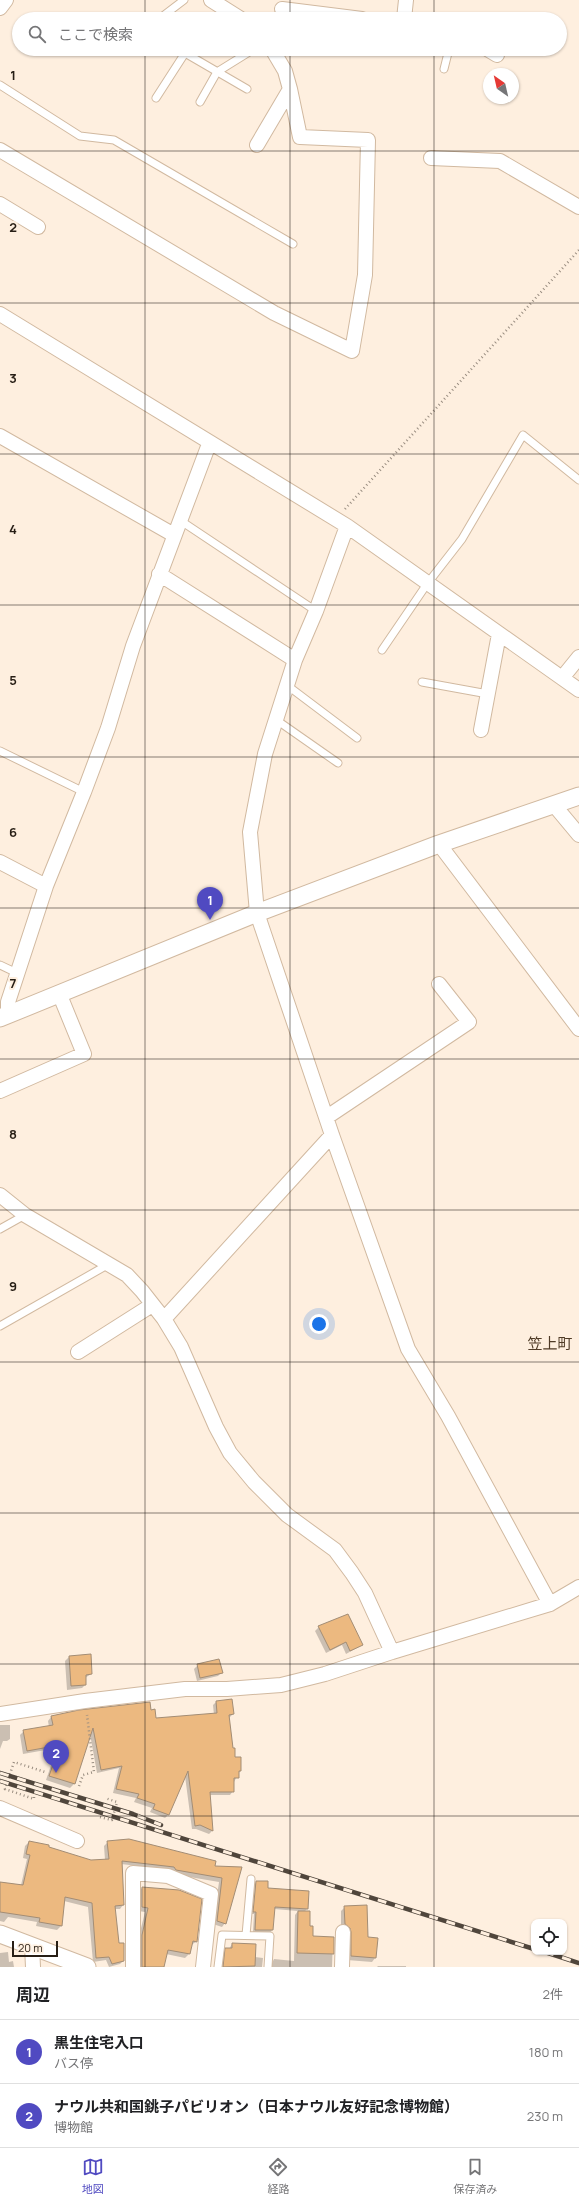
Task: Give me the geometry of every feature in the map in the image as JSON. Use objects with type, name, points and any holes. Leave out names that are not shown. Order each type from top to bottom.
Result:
[{"type":"street","points":[[0,8],[6,0]]},
{"type":"street","points":[[211,0],[227,12]]},
{"type":"street","points":[[405,12],[406,0]]},
{"type":"street","points":[[282,9],[306,12]]},
{"type":"street","points":[[0,150],[274,312],[352,351],[365,275],[368,140],[300,137],[285,71],[276,56]]},
{"type":"street","points":[[257,145],[290,89]]},
{"type":"street","points":[[431,158],[500,161],[579,207]]},
{"type":"street","points":[[0,204],[38,227]]},
{"type":"street","points":[[0,314],[209,444],[341,523],[579,690]]},
{"type":"street","points":[[0,436],[174,535]]},
{"type":"street","points":[[4,1016],[46,886],[108,728],[133,646],[209,444]]},
{"type":"street","points":[[341,523],[316,611],[295,660],[288,686],[275,719],[265,754],[250,832],[257,913],[332,1135],[408,1349],[448,1416],[550,1604]]},
{"type":"street","points":[[159,574],[295,660]]},
{"type":"street","points":[[481,730],[499,634]]},
{"type":"street","points":[[562,678],[579,657]]},
{"type":"street","points":[[4,1016],[257,913],[439,844],[579,796]]},
{"type":"street","points":[[554,805],[579,834]]},
{"type":"street","points":[[439,844],[579,1029]]},
{"type":"street","points":[[0,862],[46,886]]},
{"type":"street","points":[[327,1117],[469,1022],[438,984]]},
{"type":"street","points":[[0,1091],[84,1054],[59,993]]},
{"type":"street","points":[[164,1318],[332,1135]]},
{"type":"street","points":[[0,1195],[25,1215],[127,1275],[164,1318],[181,1347],[216,1427],[230,1453],[254,1482],[287,1515],[335,1550],[352,1572],[365,1593],[392,1652]]},
{"type":"street","points":[[78,1352],[152,1305]]},
{"type":"street","points":[[0,1714],[85,1701],[185,1689],[227,1689],[282,1685],[325,1674],[550,1604],[579,1587]]},
{"type":"street","points":[[0,1808],[77,1841]]},
{"type":"street","points":[[132,1967],[133,1873],[168,1876],[211,1894],[203,1967]]},
{"type":"street","points":[[342,1967],[343,1932]]},
{"type":"street","points":[[0,1934],[87,1967]]},
{"type":"street","points":[[32,1946],[33,1967]]},
{"type":"lane","points":[[168,12],[184,0]]},
{"type":"lane","points":[[156,98],[183,56]]},
{"type":"lane","points":[[193,56],[217,72],[247,88]]},
{"type":"lane","points":[[200,102],[217,72],[243,56]]},
{"type":"lane","points":[[444,69],[447,56]]},
{"type":"lane","points":[[0,85],[80,136],[114,140],[293,244]]},
{"type":"lane","points":[[382,650],[427,584],[462,539],[523,435],[579,480]]},
{"type":"lane","points":[[181,521],[316,611]]},
{"type":"lane","points":[[422,682],[488,694]]},
{"type":"lane","points":[[288,686],[357,738]]},
{"type":"lane","points":[[275,719],[338,763]]},
{"type":"lane","points":[[0,751],[84,792]]},
{"type":"lane","points":[[0,965],[17,973]]},
{"type":"lane","points":[[0,1229],[25,1215]]},
{"type":"lane","points":[[0,1326],[109,1264]]},
{"type":"lane","points":[[246,1936],[251,1879]]},
{"type":"lane","points":[[218,1967],[222,1935],[270,1936],[268,1967]]},
{"type":"path","points":[[341,523],[579,250]]},
{"type":"path","points":[[79,1786],[83,1775],[94,1772],[86,1712]]},
{"type":"path","points":[[34,1797],[34,1799],[5,1789],[14,1762],[45,1772],[44,1774]]},
{"type":"path","points":[[100,1817],[112,1820],[117,1802],[105,1798]]},
{"type":"building","points":[[348,1614],[363,1645],[350,1651],[346,1642],[330,1650],[318,1626]]},
{"type":"building","points":[[91,1654],[92,1674],[86,1675],[86,1685],[71,1686],[69,1656]]},
{"type":"building","points":[[219,1659],[223,1673],[200,1678],[197,1664]]},
{"type":"building","points":[[232,1699],[234,1714],[229,1715],[233,1748],[235,1748],[235,1757],[241,1757],[241,1771],[239,1771],[239,1778],[234,1778],[234,1792],[210,1792],[213,1831],[200,1825],[195,1826],[188,1771],[169,1815],[153,1809],[155,1804],[137,1798],[139,1794],[116,1789],[122,1766],[101,1770],[93,1728],[75,1784],[49,1776],[60,1745],[27,1751],[23,1730],[53,1725],[51,1716],[79,1710],[150,1702],[151,1710],[155,1709],[156,1718],[217,1713],[216,1701]]},
{"type":"building","points":[[129,1839],[216,1861],[215,1866],[242,1867],[226,1924],[217,1921],[222,1878],[176,1870],[174,1867],[122,1861],[124,1905],[115,1906],[119,1943],[124,1943],[124,1961],[112,1964],[109,1957],[96,1958],[92,1903],[65,1897],[62,1926],[39,1922],[40,1918],[0,1912],[0,1882],[23,1885],[30,1855],[26,1854],[29,1841],[49,1845],[49,1847],[91,1860],[109,1859],[107,1841]]},
{"type":"building","points":[[256,1881],[268,1881],[268,1888],[309,1891],[308,1909],[275,1907],[273,1930],[255,1930],[256,1912],[253,1912]]},
{"type":"building","points":[[142,1887],[179,1890],[202,1899],[197,1942],[193,1941],[190,1954],[168,1950],[164,1967],[142,1967],[142,1935],[148,1908],[142,1907]]},
{"type":"building","points":[[367,1905],[368,1937],[378,1938],[376,1958],[351,1956],[351,1932],[350,1928],[345,1924],[344,1906]]},
{"type":"building","points":[[298,1911],[310,1911],[310,1926],[313,1926],[313,1936],[334,1937],[334,1954],[297,1953]]},
{"type":"building","points":[[232,1943],[256,1944],[255,1966],[223,1967],[225,1948],[232,1948]]},
{"type":"railway","points":[[0,1773],[133,1814],[161,1825]]},
{"type":"railway","points":[[0,1781],[531,1948]]},
{"type":"railway","points":[[554,1955],[579,1963]]},
{"type":"place","name":"黒生住宅入口","points":[[210,920]]},
{"type":"place","name":"ナウル共和国銚子パビリオン（日本ナウル友好記念博物館）","points":[[56,1773]]},
{"type":"district","name":"笠上町","points":[[550,1343]]}]
